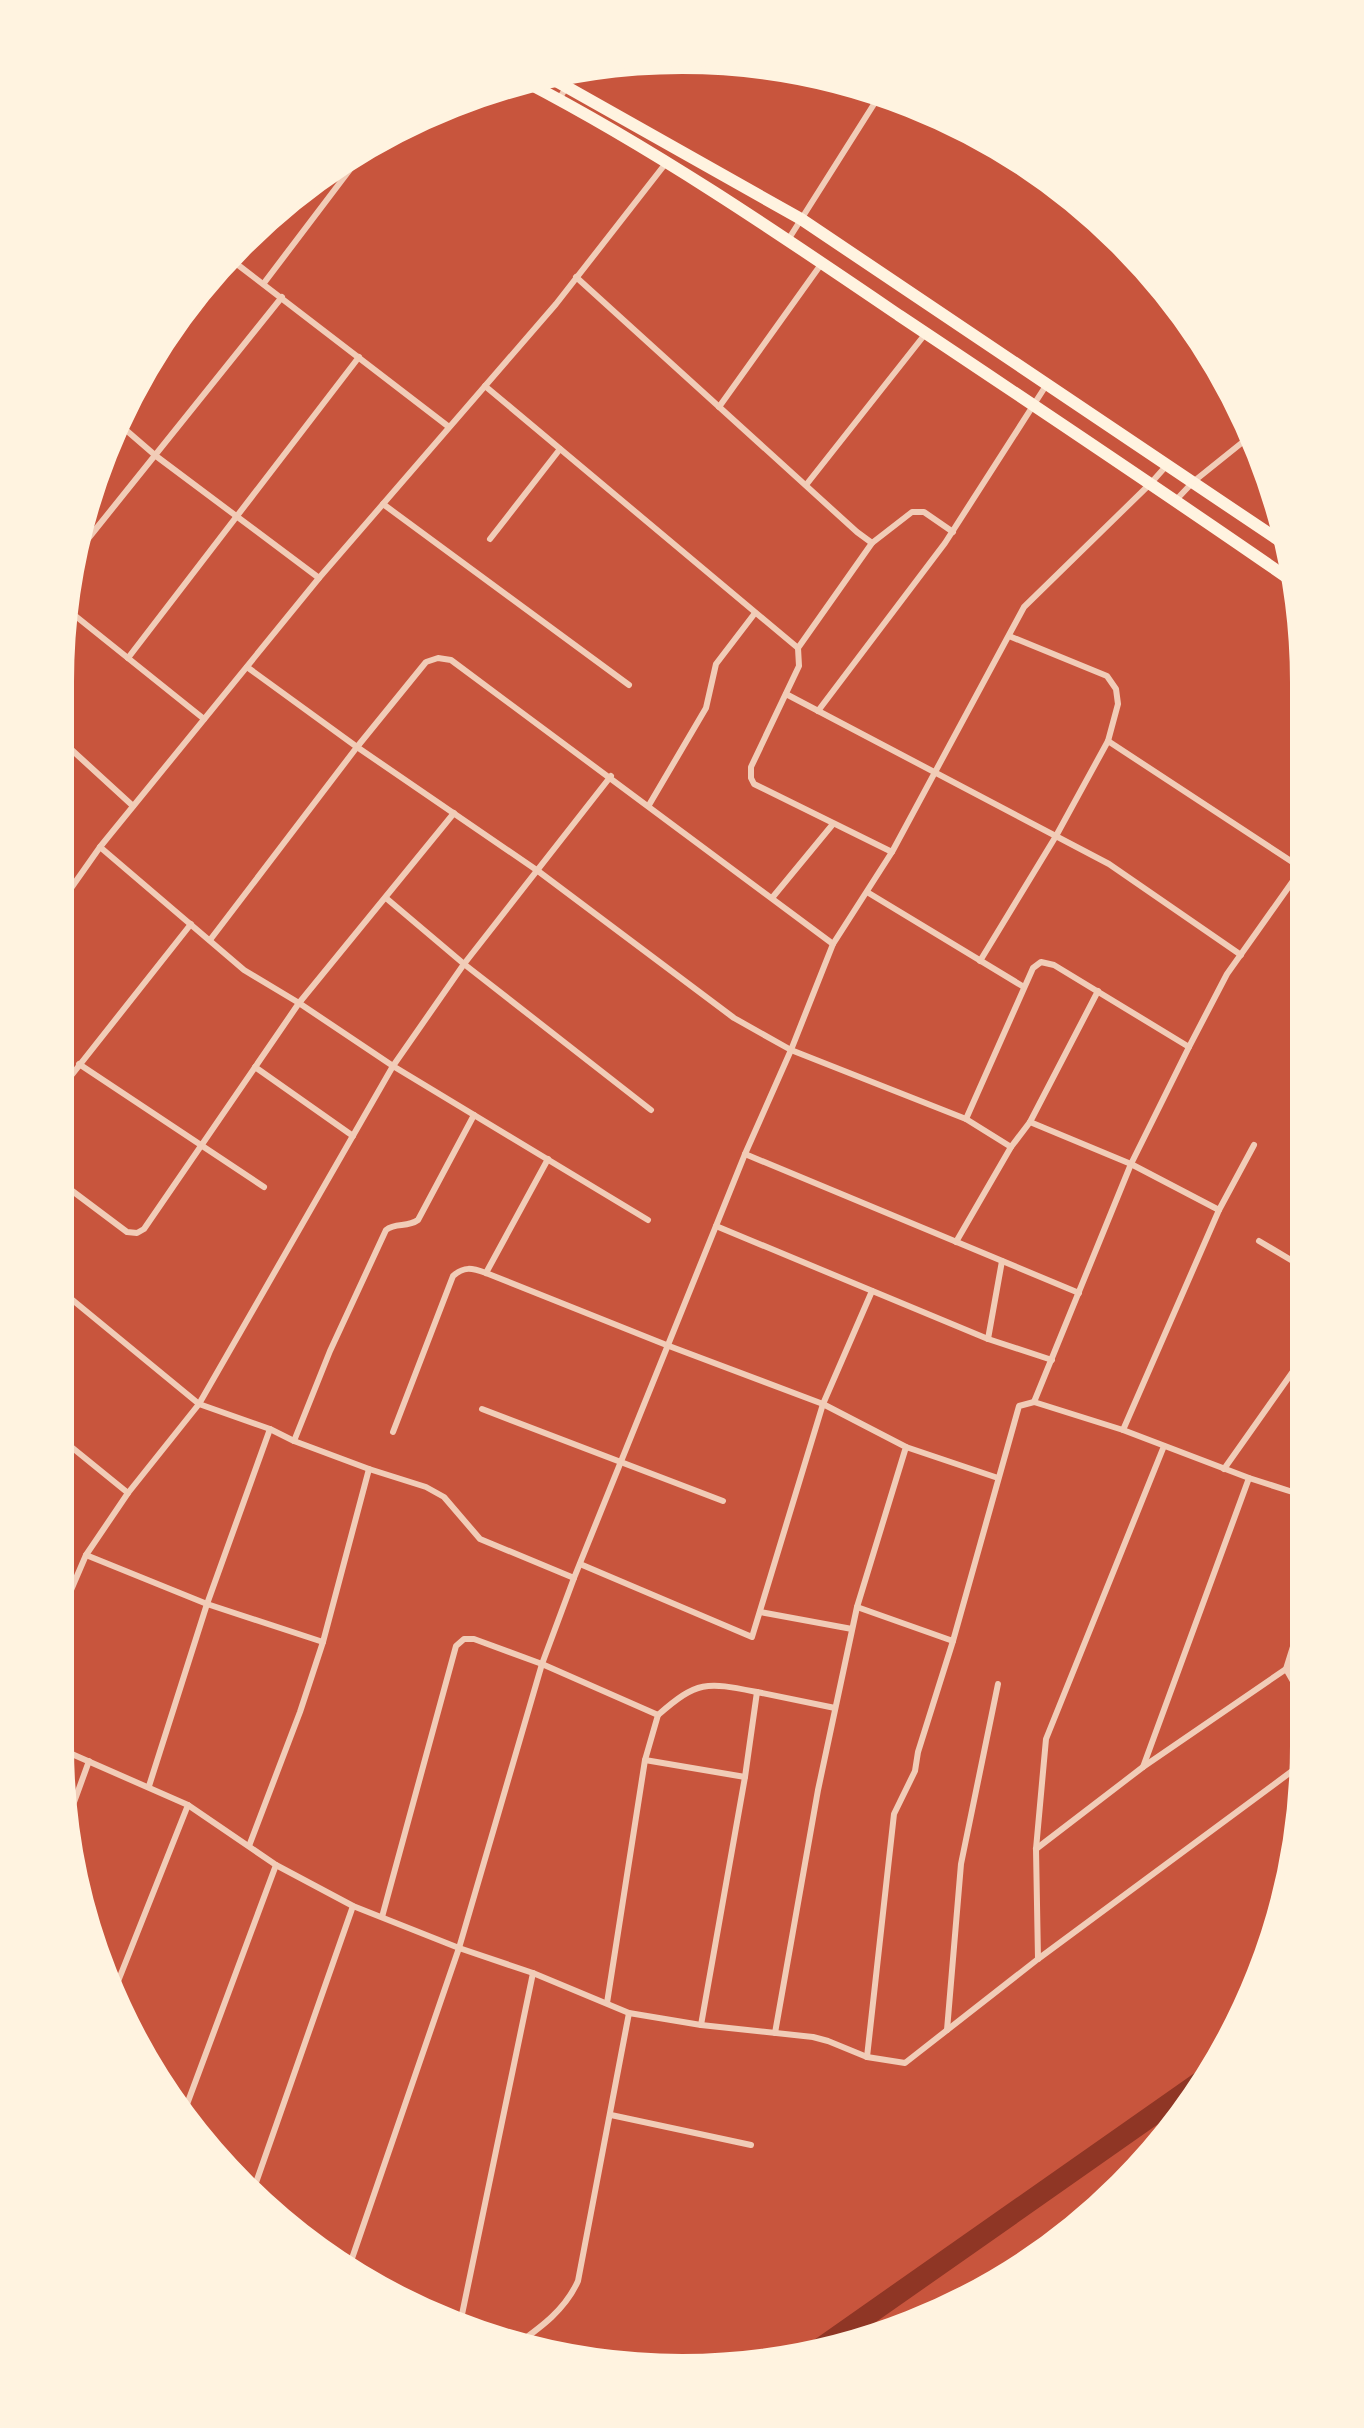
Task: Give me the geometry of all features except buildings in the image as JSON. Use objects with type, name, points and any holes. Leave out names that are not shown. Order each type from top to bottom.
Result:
[{"type":"main road","points":[[560,83],[801,219],[1277,540]]},
{"type":"main road","points":[[537,88],[666,163],[788,240],[1151,483],[1284,576]]},
{"type":"street","points":[[559,99],[571,81]]},
{"type":"street","points":[[788,240],[875,102]]},
{"type":"street","points":[[70,890],[100,847],[204,718],[319,578],[556,304],[666,163]]},
{"type":"street","points":[[264,283],[351,168]]},
{"type":"street","points":[[719,407],[822,263]]},
{"type":"street","points":[[237,264],[449,427]]},
{"type":"street","points":[[576,277],[872,543]]},
{"type":"street","points":[[87,541],[282,297]]},
{"type":"street","points":[[806,485],[926,333]]},
{"type":"street","points":[[128,658],[359,357]]},
{"type":"street","points":[[818,711],[953,532],[1047,384]]},
{"type":"street","points":[[485,386],[798,648]]},
{"type":"street","points":[[126,430],[156,456],[319,578]]},
{"type":"street","points":[[1176,500],[1193,482],[1244,441]]},
{"type":"street","points":[[490,539],[560,449]]},
{"type":"street","points":[[351,2260],[459,1948],[542,1664],[574,1578],[745,1154],[791,1050],[833,944],[892,852],[1024,607],[1151,483],[1167,464]]},
{"type":"street","points":[[383,504],[629,685]]},
{"type":"street","points":[[892,852],[754,784],[751,778],[751,766],[799,666],[798,648],[872,543],[912,512],[924,512],[953,532]]},
{"type":"street","points":[[649,805],[706,708],[716,664],[755,613]]},
{"type":"street","points":[[75,615],[204,718]]},
{"type":"street","points":[[980,961],[1056,836],[1108,741],[1118,704],[1116,689],[1107,676],[1009,636]]},
{"type":"street","points":[[210,940],[357,747],[426,662],[438,658],[451,660],[833,944]]},
{"type":"street","points":[[247,666],[357,747],[538,871],[734,1018],[791,1050],[966,1119],[1011,1147]]},
{"type":"street","points":[[786,694],[1110,864],[1241,955]]},
{"type":"street","points":[[1108,741],[1294,865]]},
{"type":"street","points":[[70,748],[133,806]]},
{"type":"street","points":[[70,1593],[87,1555],[128,1493],[199,1404],[393,1066],[464,964],[611,777]]},
{"type":"street","points":[[70,1189],[127,1232],[137,1233],[144,1229],[299,1003],[454,813]]},
{"type":"street","points":[[772,898],[833,824]]},
{"type":"street","points":[[100,847],[244,970],[299,1003],[393,1066],[648,1220]]},
{"type":"street","points":[[1034,1402],[1131,1164],[1189,1047],[1227,974],[1294,878]]},
{"type":"street","points":[[867,892],[1024,987]]},
{"type":"street","points":[[386,898],[464,964],[651,1110]]},
{"type":"street","points":[[70,1076],[190,924]]},
{"type":"street","points":[[966,1119],[1033,968],[1041,962],[1048,962],[1189,1047]]},
{"type":"street","points":[[956,1242],[1011,1147],[1030,1122],[1098,991]]},
{"type":"street","points":[[79,1064],[264,1187]]},
{"type":"street","points":[[255,1067],[353,1136]]},
{"type":"street","points":[[294,1441],[330,1351],[386,1230],[391,1226],[412,1225],[418,1220],[474,1115]]},
{"type":"street","points":[[1030,1122],[1131,1164],[1219,1210]]},
{"type":"street","points":[[1123,1430],[1219,1210],[1254,1145]]},
{"type":"street","points":[[745,1154],[1079,1293]]},
{"type":"street","points":[[486,1273],[548,1159]]},
{"type":"street","points":[[716,1226],[988,1339],[1052,1360]]},
{"type":"street","points":[[1259,1242],[1294,1262]]},
{"type":"street","points":[[988,1339],[1002,1261]]},
{"type":"street","points":[[393,1432],[453,1276],[461,1269],[473,1268],[823,1404],[906,1446],[998,1478]]},
{"type":"street","points":[[580,1564],[752,1637],[823,1404],[872,1291]]},
{"type":"street","points":[[70,1298],[199,1404],[270,1429],[294,1441],[369,1469],[426,1487],[444,1497],[480,1539],[574,1578]]},
{"type":"street","points":[[1224,1469],[1294,1370]]},
{"type":"street","points":[[867,2057],[894,1815],[915,1772],[918,1752],[953,1641],[1019,1406],[1034,1402],[1123,1430],[1224,1469],[1294,1492]]},
{"type":"street","points":[[482,1409],[723,1502]]},
{"type":"street","points":[[149,1786],[207,1604],[270,1429]]},
{"type":"street","points":[[70,1446],[128,1493]]},
{"type":"street","points":[[775,2033],[818,1790],[852,1629],[906,1446]]},
{"type":"street","points":[[1038,1959],[1036,1849],[1046,1739],[1164,1446]]},
{"type":"street","points":[[249,1846],[300,1712],[323,1642],[369,1469]]},
{"type":"street","points":[[1143,1767],[1249,1478]]},
{"type":"street","points":[[87,1555],[207,1604],[323,1642]]},
{"type":"street","points":[[857,1607],[953,1641]]},
{"type":"street","points":[[760,1612],[852,1629]]},
{"type":"street","points":[[382,1917],[456,1646],[464,1639],[474,1639],[542,1664],[658,1715]]},
{"type":"street","points":[[1294,1644],[1286,1669],[1294,1683]]},
{"type":"street","points":[[1036,1849],[1143,1767],[1294,1664]]},
{"type":"street","points":[[607,2003],[645,1761],[658,1715],[676,1699],[699,1686],[717,1684],[835,1708]]},
{"type":"street","points":[[947,2030],[961,1864],[998,1684]]},
{"type":"street","points":[[701,2025],[745,1777],[757,1692]]},
{"type":"street","points":[[70,1753],[188,1804],[276,1865],[353,1906],[459,1948],[533,1973],[629,2013],[701,2025],[828,2041],[867,2057],[905,2063],[1038,1959],[1293,1771]]},
{"type":"street","points":[[74,1803],[89,1761]]},
{"type":"street","points":[[645,1761],[745,1777]]},
{"type":"street","points":[[118,1982],[188,1804]]},
{"type":"street","points":[[187,2104],[276,1865]]},
{"type":"street","points":[[256,2183],[353,1906]]},
{"type":"street","points":[[462,2316],[533,1973]]},
{"type":"street","points":[[526,2337],[563,2306],[578,2282],[629,2013]]},
{"type":"street","points":[[611,2115],[751,2145]]},
{"type":"waterway","points":[[835,2338],[1186,2092]]}]
